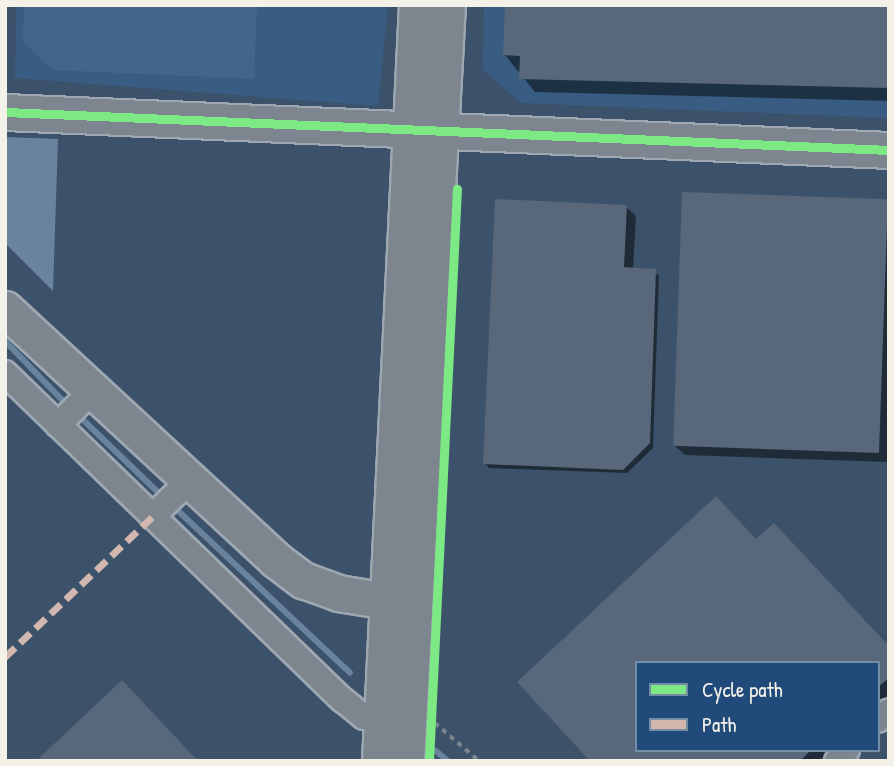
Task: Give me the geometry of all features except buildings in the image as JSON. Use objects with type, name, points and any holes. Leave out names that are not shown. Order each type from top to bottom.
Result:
[{"type":"street","points":[[406,761],[428,130],[416,5]]},
{"type":"street","points":[[380,761],[387,601],[428,130],[447,5]]},
{"type":"street","points":[[5,112],[889,150]]},
{"type":"street","points":[[5,309],[86,397],[182,487],[303,580],[387,601]]},
{"type":"street","points":[[5,373],[343,699],[364,717],[382,720]]},
{"type":"street","points":[[58,425],[86,397]]},
{"type":"street","points":[[154,515],[182,487]]},
{"type":"path","points":[[430,719],[479,761]]},
{"type":"shaded area","points":[[16,5],[388,5],[378,106],[15,78]]},
{"type":"shaded area","points":[[24,5],[257,5],[254,79],[53,70],[23,42]]},
{"type":"shaded area","points":[[484,5],[889,5],[889,118],[521,103],[483,70]]},
{"type":"shaded area","points":[[5,137],[58,139],[53,291],[5,243]]},
{"type":"waterway","points":[[5,341],[69,407]]},
{"type":"waterway","points":[[77,414],[165,499]]},
{"type":"waterway","points":[[173,506],[350,673]]},
{"type":"waterway","points":[[436,751],[448,761]]},
{"type":"marked path","points":[[5,657],[154,515]]},
{"type":"cycle path","points":[[5,112],[889,150]]},
{"type":"cycle path","points":[[429,761],[457,189]]}]
